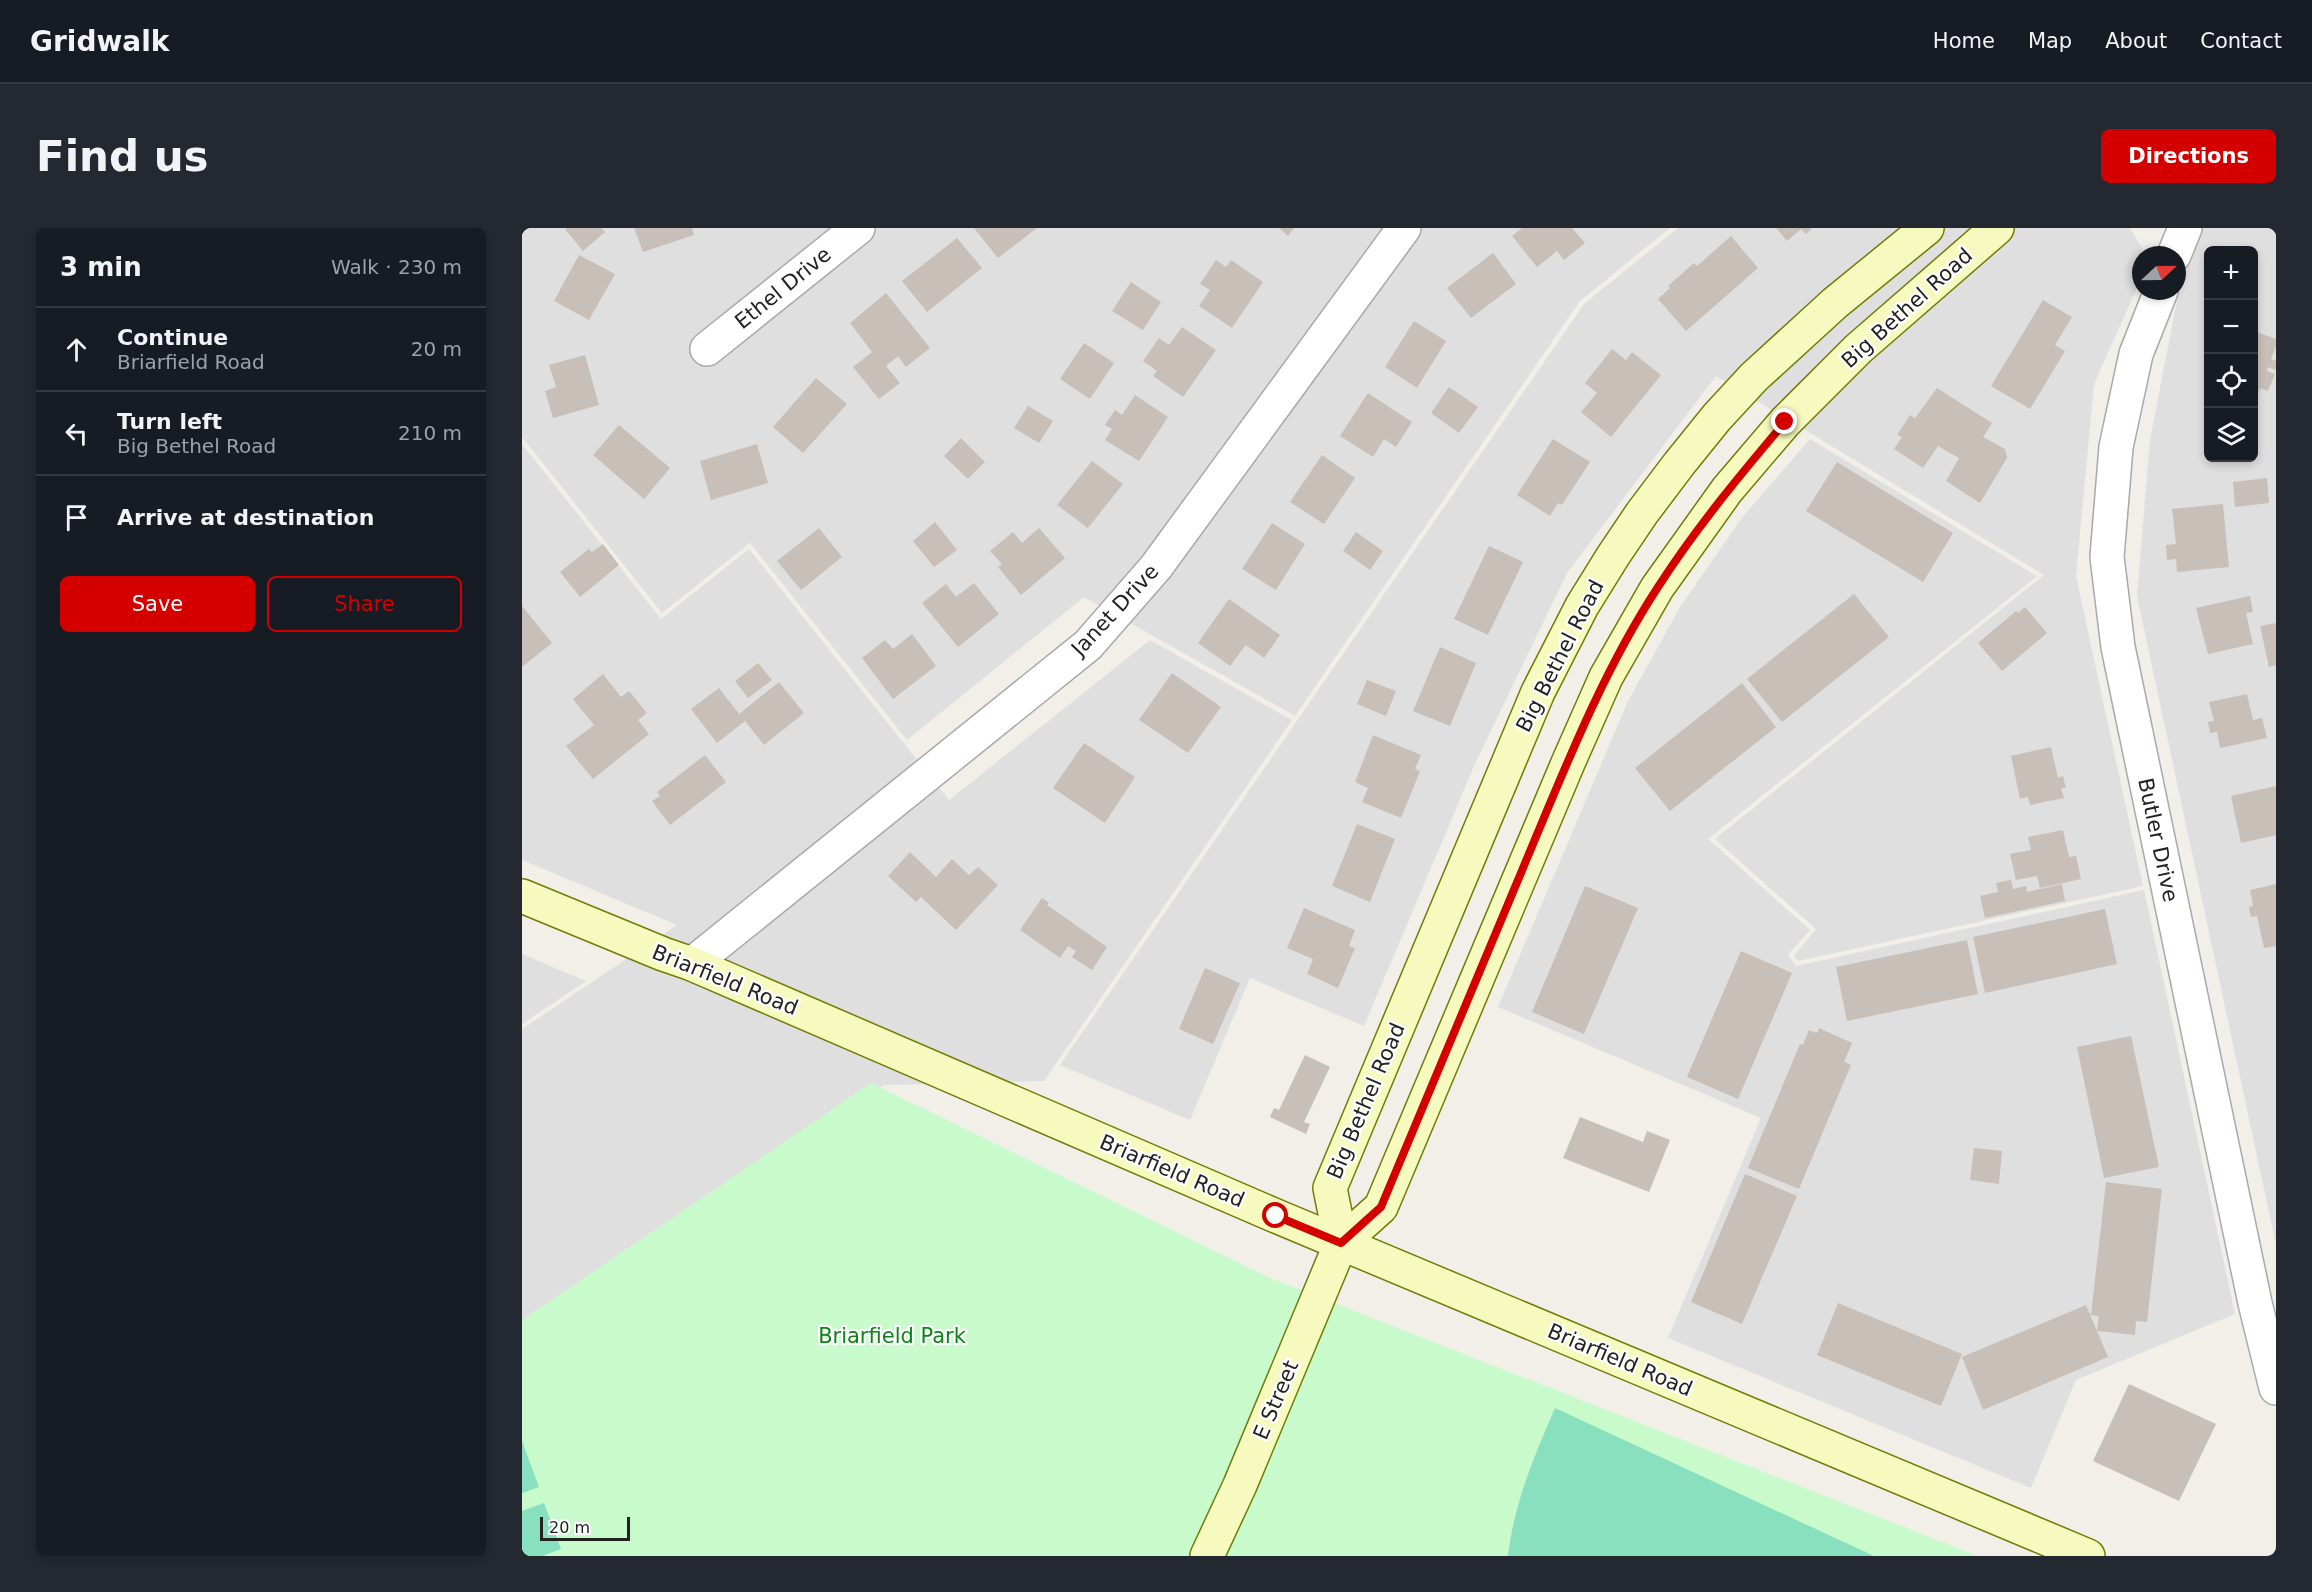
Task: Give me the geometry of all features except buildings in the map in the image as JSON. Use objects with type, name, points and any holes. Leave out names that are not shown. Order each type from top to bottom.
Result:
[{"type":"main road","name":"Big Bethel Road","points":[[1341,1243],[1330,1188],[1538,692],[1582,606],[1641,513],[1717,417],[1795,338],[1927,228]]},
{"type":"main road","name":"Big Bethel Road","points":[[1341,1243],[1381,1207],[1568,762],[1606,677],[1657,588],[1727,490],[1785,422],[1858,349],[1997,228]]},
{"type":"main road","name":"Briarfield Road","points":[[522,897],[692,964],[1341,1243],[2088,1556]]},
{"type":"main road","name":"E Street","points":[[1207,1556],[1240,1485],[1341,1243]]},
{"type":"street","name":"Ethel Drive","points":[[707,349],[858,228]]},
{"type":"street","name":"Janet Drive","points":[[692,964],[1088,645],[1156,567],[1404,228]]},
{"type":"street","points":[[2178,246],[2185,228]]},
{"type":"street","name":"Butler Drive","points":[[2157,300],[2136,354],[2116,447],[2108,557],[2118,647],[2255,1303],[2276,1388]]},
{"type":"shaded area","points":[[522,228],[1670,228],[1580,301],[1295,716],[1084,597],[907,740],[750,543],[662,613],[522,437]]},
{"type":"shaded area","points":[[1678,228],[2130,228],[2141,246],[2132,246],[2132,299],[2094,384],[2076,576],[2143,886],[1798,961],[1794,956],[1816,929],[1715,839],[2044,575],[1716,376],[1567,573],[1475,764],[1364,1026],[1250,978],[1190,1120],[1060,1065],[1584,304]]},
{"type":"shaded area","points":[[2191,228],[2276,228],[2276,1245],[2137,596],[2150,440],[2177,300],[2186,300],[2186,254]]},
{"type":"shaded area","points":[[1810,439],[2037,576],[1708,839],[1810,930],[1788,955],[1796,966],[2144,890],[2235,1314],[2076,1380],[2031,1488],[1668,1338],[1761,1118],[1498,1007],[1628,701],[1680,607],[1741,519]]},
{"type":"shaded area","points":[[522,444],[661,619],[749,549],[949,800],[1150,640],[1292,720],[1044,1081],[884,1085],[522,1327],[522,1029],[677,925],[522,860]]},
{"type":"shaded area","points":[[522,954],[586,981],[522,1024]]},
{"type":"green space","name":"Briarfield Park","points":[[871,1083],[1268,1277],[1978,1556],[522,1556],[522,1320]]},
{"type":"green space","points":[[1555,1408],[1874,1556],[1508,1556],[1520,1499],[1532,1462]]},
{"type":"green space","points":[[522,1441],[539,1487],[522,1493]]},
{"type":"green space","points":[[544,1503],[561,1549],[542,1556],[522,1556],[522,1511]]},
{"type":"route","points":[[1276,1216],[1341,1243],[1381,1207],[1545,814],[1606,677],[1657,588],[1701,525],[1727,490],[1785,422]]}]
